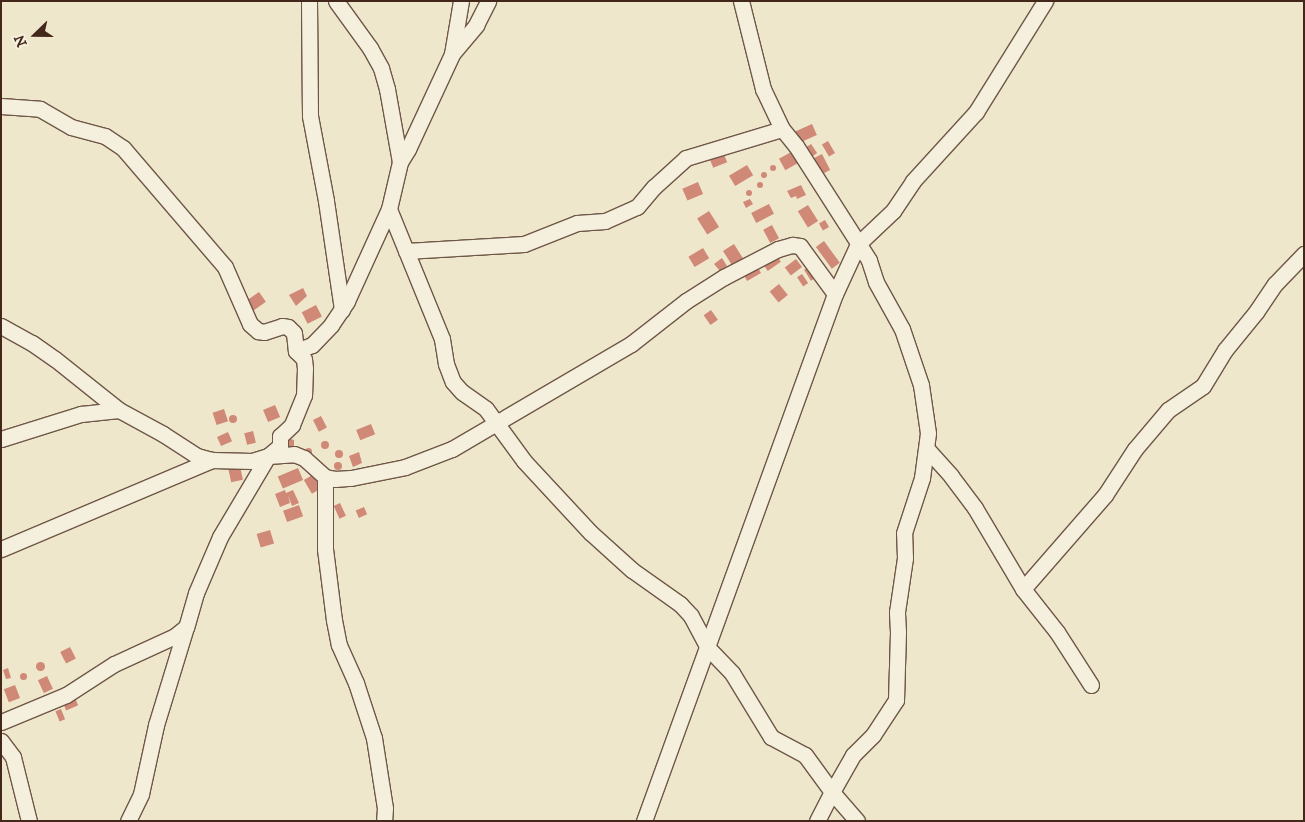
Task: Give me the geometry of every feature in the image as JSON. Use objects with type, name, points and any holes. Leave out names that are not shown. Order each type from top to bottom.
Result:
[{"type":"street","points":[[309,1],[310,116],[326,201],[342,310]]},
{"type":"street","points":[[336,1],[370,48],[381,68],[387,89],[400,162]]},
{"type":"street","points":[[296,351],[312,345],[342,310],[389,209],[400,162],[408,149],[452,54],[461,1]]},
{"type":"street","points":[[452,54],[476,26],[488,1]]},
{"type":"street","points":[[741,1],[763,89],[782,129],[796,146],[869,260],[876,282],[902,329],[921,385],[928,433],[922,478],[904,533],[905,558],[897,612],[896,700],[873,735],[853,755],[817,821]]},
{"type":"street","points":[[644,821],[835,294],[858,244],[893,211],[913,181],[976,112],[1041,6],[1057,1]]},
{"type":"street","points":[[1,106],[40,109],[71,127],[105,136],[123,148],[225,268],[250,324],[258,331],[282,326],[288,327],[294,333],[296,351],[304,359],[304,395],[292,425],[280,436],[280,446],[268,456],[220,537],[196,593],[156,725],[142,794],[128,821]]},
{"type":"street","points":[[406,251],[524,244],[577,223],[605,221],[637,207],[654,187],[686,158],[782,129]]},
{"type":"street","points":[[389,209],[442,339],[446,364],[453,382],[462,392],[486,409],[530,468],[591,533],[632,570],[680,604],[692,616],[708,648],[732,673],[771,737],[805,755],[832,792],[857,821]]},
{"type":"street","points":[[1,326],[55,358],[119,410],[163,434],[197,456],[212,460],[252,461],[268,456],[300,455],[325,477],[335,479],[351,478],[405,467],[452,449],[631,344],[686,301],[724,277],[756,259],[778,250],[792,245],[800,246],[835,294]]},
{"type":"street","points":[[1023,589],[1105,495],[1135,449],[1168,410],[1203,386],[1225,350],[1256,312],[1275,284],[1304,254]]},
{"type":"street","points":[[1,439],[81,414],[119,410]]},
{"type":"street","points":[[927,449],[951,476],[975,508],[1023,589],[1057,632],[1091,685]]},
{"type":"street","points":[[1,549],[212,460]]},
{"type":"street","points":[[325,477],[325,549],[334,620],[339,645],[356,683],[374,738],[385,808],[384,821]]},
{"type":"street","points":[[1,722],[66,695],[105,669],[175,636],[186,627]]},
{"type":"street","points":[[1,741],[13,757],[29,821]]},
{"type":"building","points":[[812,124],[817,135],[800,143],[795,132]]},
{"type":"building","points":[[828,141],[835,153],[829,157],[822,144]]},
{"type":"building","points":[[811,144],[817,153],[810,158],[804,149]]},
{"type":"building","points":[[793,151],[799,162],[785,170],[779,159]]},
{"type":"building","points":[[723,152],[727,162],[713,168],[709,158]]},
{"type":"building","points":[[822,154],[830,170],[821,175],[813,159]]},
{"type":"building","points":[[747,165],[753,175],[735,186],[729,176]]},
{"type":"building","points":[[773,165],[776,168],[773,171],[770,168]]},
{"type":"building","points":[[764,172],[767,175],[764,178],[761,175]]},
{"type":"building","points":[[698,182],[703,194],[687,201],[682,189]]},
{"type":"building","points":[[760,182],[763,185],[760,188],[757,185]]},
{"type":"building","points":[[801,185],[806,195],[797,199],[796,196],[791,198],[787,191]]},
{"type":"building","points":[[749,190],[752,193],[749,196],[746,193]]},
{"type":"building","points":[[750,199],[753,204],[746,208],[743,202]]},
{"type":"building","points":[[769,204],[774,214],[756,223],[751,213]]},
{"type":"building","points":[[808,205],[818,221],[808,227],[798,211]]},
{"type":"building","points":[[709,211],[719,227],[707,235],[697,218]]},
{"type":"building","points":[[825,220],[829,227],[823,230],[819,224]]},
{"type":"building","points":[[772,225],[779,238],[770,243],[763,230]]},
{"type":"building","points":[[824,241],[840,263],[832,269],[816,247]]},
{"type":"building","points":[[734,244],[744,260],[733,267],[723,251]]},
{"type":"building","points":[[703,248],[709,258],[695,267],[688,257]]},
{"type":"building","points":[[774,252],[781,262],[768,271],[761,261]]},
{"type":"building","points":[[722,258],[727,266],[720,271],[714,264]]},
{"type":"building","points":[[796,259],[802,267],[791,275],[785,267]]},
{"type":"building","points":[[757,266],[761,273],[747,281],[743,274]]},
{"type":"building","points":[[810,266],[817,277],[811,281],[804,270]]},
{"type":"building","points":[[802,274],[808,283],[803,286],[797,277]]},
{"type":"building","points":[[779,284],[788,295],[778,302],[770,292]]},
{"type":"building","points":[[303,288],[307,296],[296,306],[289,295]]},
{"type":"building","points":[[259,292],[266,302],[252,312],[245,302]]},
{"type":"building","points":[[316,305],[322,317],[308,324],[302,312]]},
{"type":"building","points":[[711,310],[718,320],[711,325],[704,315]]},
{"type":"building","points":[[275,405],[280,417],[268,422],[263,410]]},
{"type":"building","points":[[224,409],[228,421],[217,425],[213,413]]},
{"type":"building","points":[[233,415],[237,419],[233,423],[229,419]]},
{"type":"building","points":[[321,416],[327,428],[319,432],[313,420]]},
{"type":"building","points":[[371,424],[375,434],[360,440],[356,430]]},
{"type":"building","points":[[253,431],[256,443],[247,445],[244,433]]},
{"type":"building","points":[[228,432],[232,441],[221,446],[217,437]]},
{"type":"building","points":[[287,438],[294,440],[294,447],[286,447]]},
{"type":"building","points":[[325,441],[329,445],[325,449],[321,445]]},
{"type":"building","points":[[308,448],[311,451],[308,454],[305,451]]},
{"type":"building","points":[[339,450],[343,454],[339,458],[335,454]]},
{"type":"building","points":[[359,452],[362,463],[353,467],[349,456]]},
{"type":"building","points":[[338,462],[342,466],[338,470],[334,466]]},
{"type":"building","points":[[240,466],[243,480],[231,482],[228,468]]},
{"type":"building","points":[[298,468],[303,480],[283,489],[278,477]]},
{"type":"building","points":[[316,473],[324,487],[312,494],[304,480]]},
{"type":"building","points":[[285,490],[286,493],[293,490],[299,503],[292,506],[288,495],[290,503],[280,507],[275,494]]},
{"type":"building","points":[[340,503],[346,516],[340,519],[334,506]]},
{"type":"building","points":[[299,505],[303,516],[287,522],[283,511]]},
{"type":"building","points":[[364,507],[367,514],[359,518],[356,511]]},
{"type":"building","points":[[270,530],[274,543],[261,547],[257,534]]},
{"type":"building","points":[[70,647],[76,659],[66,664],[60,652]]},
{"type":"building","points":[[40,661],[45,666],[40,671],[35,666]]},
{"type":"building","points":[[8,668],[11,678],[6,679],[3,670]]},
{"type":"building","points":[[23,672],[27,676],[23,680],[19,676]]},
{"type":"building","points":[[47,676],[53,689],[44,693],[38,680]]},
{"type":"building","points":[[15,685],[20,698],[9,702],[4,689]]},
{"type":"building","points":[[75,698],[78,705],[66,710],[63,703]]},
{"type":"building","points":[[61,709],[65,719],[60,721],[55,711]]}]
